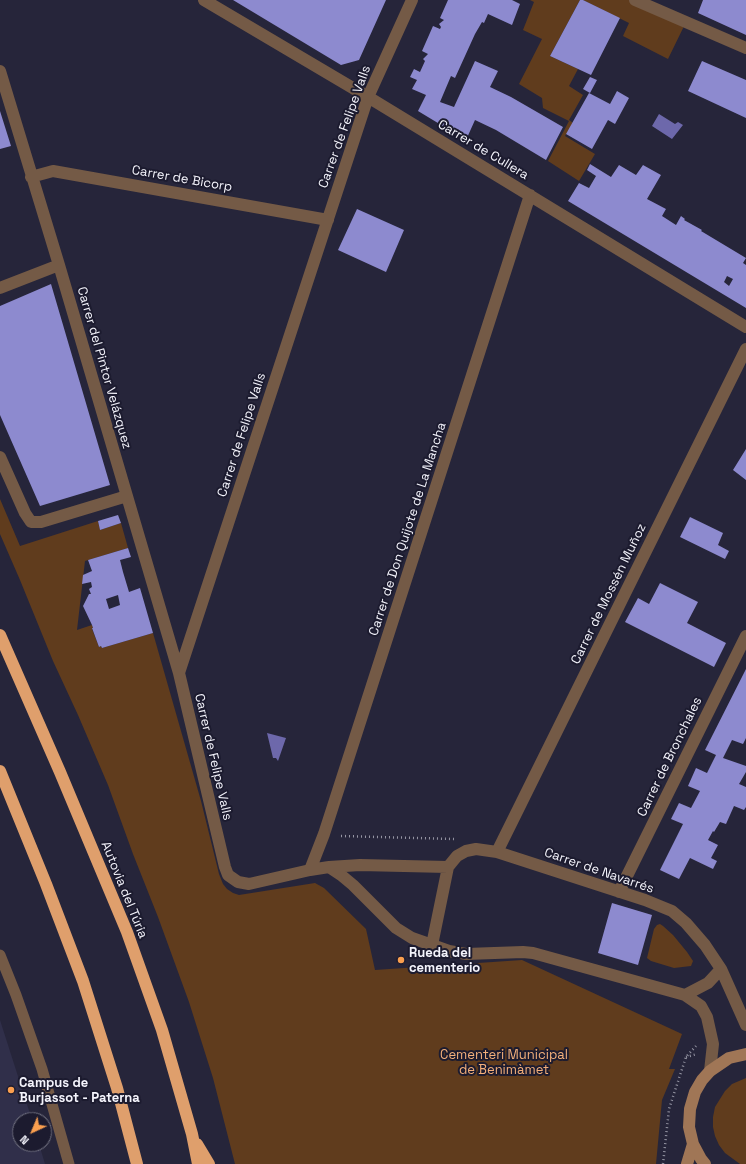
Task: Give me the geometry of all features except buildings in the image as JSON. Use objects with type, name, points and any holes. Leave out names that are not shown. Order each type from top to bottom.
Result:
[{"type":"highway","name":"Autovia del Túria","points":[[0,635],[60,772],[127,932],[162,1030],[192,1134],[198,1164]]},
{"type":"highway","points":[[0,771],[84,981],[117,1088],[137,1164]]},
{"type":"highway","points":[[192,1134],[209,1164]]},
{"type":"main road","points":[[705,1164],[693,1144],[689,1127],[690,1109],[695,1092],[702,1080],[710,1071],[729,1058],[746,1054]]},
{"type":"main road","points":[[687,1164],[693,1144]]},
{"type":"street","name":"Carrer de Cullera","points":[[204,0],[368,97],[746,327]]},
{"type":"street","name":"Carrer de Felipe Valls","points":[[310,870],[248,884],[238,882],[228,875],[179,674],[368,97],[412,0]]},
{"type":"street","points":[[635,0],[746,48]]},
{"type":"street","name":"Carrer del Pintor Velázquez","points":[[0,71],[59,265],[179,674]]},
{"type":"street","name":"Carrer de Bicorp","points":[[31,176],[53,171],[328,220]]},
{"type":"street","name":"Carrer de Don Quijote de La Mancha","points":[[310,870],[326,826],[530,196]]},
{"type":"street","points":[[0,288],[59,265]]},
{"type":"street","name":"Carrer de Mossén Muñoz","points":[[497,852],[746,349]]},
{"type":"street","points":[[0,457],[24,513],[31,522],[40,522],[127,496]]},
{"type":"street","name":"Carrer de Bronchales","points":[[619,892],[746,636]]},
{"type":"street","name":"Carrer de Navarrés","points":[[448,867],[466,850],[476,849],[497,852],[644,900],[672,911],[686,923],[705,945],[722,969],[746,1025]]},
{"type":"street","points":[[310,870],[360,865],[448,867],[432,946]]},
{"type":"street","points":[[329,868],[341,875],[353,885],[396,928],[412,938],[432,946],[466,954],[523,952],[685,995],[701,1006],[707,1017],[713,1044],[710,1071]]},
{"type":"street","points":[[685,995],[708,982],[722,969]]},
{"type":"lane","points":[[0,955],[42,1069],[69,1164]]},
{"type":"path","points":[[338,836],[455,839]]},
{"type":"path","points":[[663,1164],[669,1109],[686,1057],[697,1045]]},
{"type":"shaded area","points":[[659,114],[675,124],[678,122],[683,125],[672,139],[652,126]]},
{"type":"shaded area","points":[[267,733],[286,738],[278,761],[276,758],[273,758]]},
{"type":"shaded area","name":"Campus de Burjassot - Paterna","points":[[0,1020],[29,1112],[12,1112],[12,1152],[41,1152],[45,1164],[0,1164]]},
{"type":"green space","points":[[530,0],[580,0],[550,56],[578,69],[569,86],[583,95],[569,120],[573,123],[565,136],[595,154],[579,181],[548,161],[569,121],[543,108],[542,98],[519,84],[542,39],[523,30],[534,2]]},
{"type":"green space","points":[[583,0],[632,0],[686,22],[668,59],[623,36],[629,23]]},
{"type":"green space","name":"Cementeri Municipal de Benimàmet","points":[[0,499],[20,546],[98,521],[100,530],[121,523],[128,548],[85,561],[77,630],[92,625],[92,629],[99,647],[101,646],[102,648],[153,633],[201,801],[219,874],[227,889],[239,895],[315,883],[324,888],[366,929],[375,970],[522,960],[682,1034],[669,1069],[675,1069],[662,1100],[656,1164],[235,1164],[213,1078],[189,1002],[158,917],[108,785],[53,661],[0,534]]},
{"type":"green space","points":[[660,924],[673,935],[687,952],[693,961],[691,966],[674,968],[651,961],[647,958],[654,929]]},
{"type":"green space","points":[[746,1078],[746,1164],[740,1164],[725,1153],[719,1145],[713,1127],[713,1117],[715,1107],[725,1091],[732,1084]]},
{"type":"place","name":"Rueda del cementerio","points":[[401,960]]},
{"type":"place","name":"Campus de Burjassot - Paterna","points":[[11,1090]]}]
